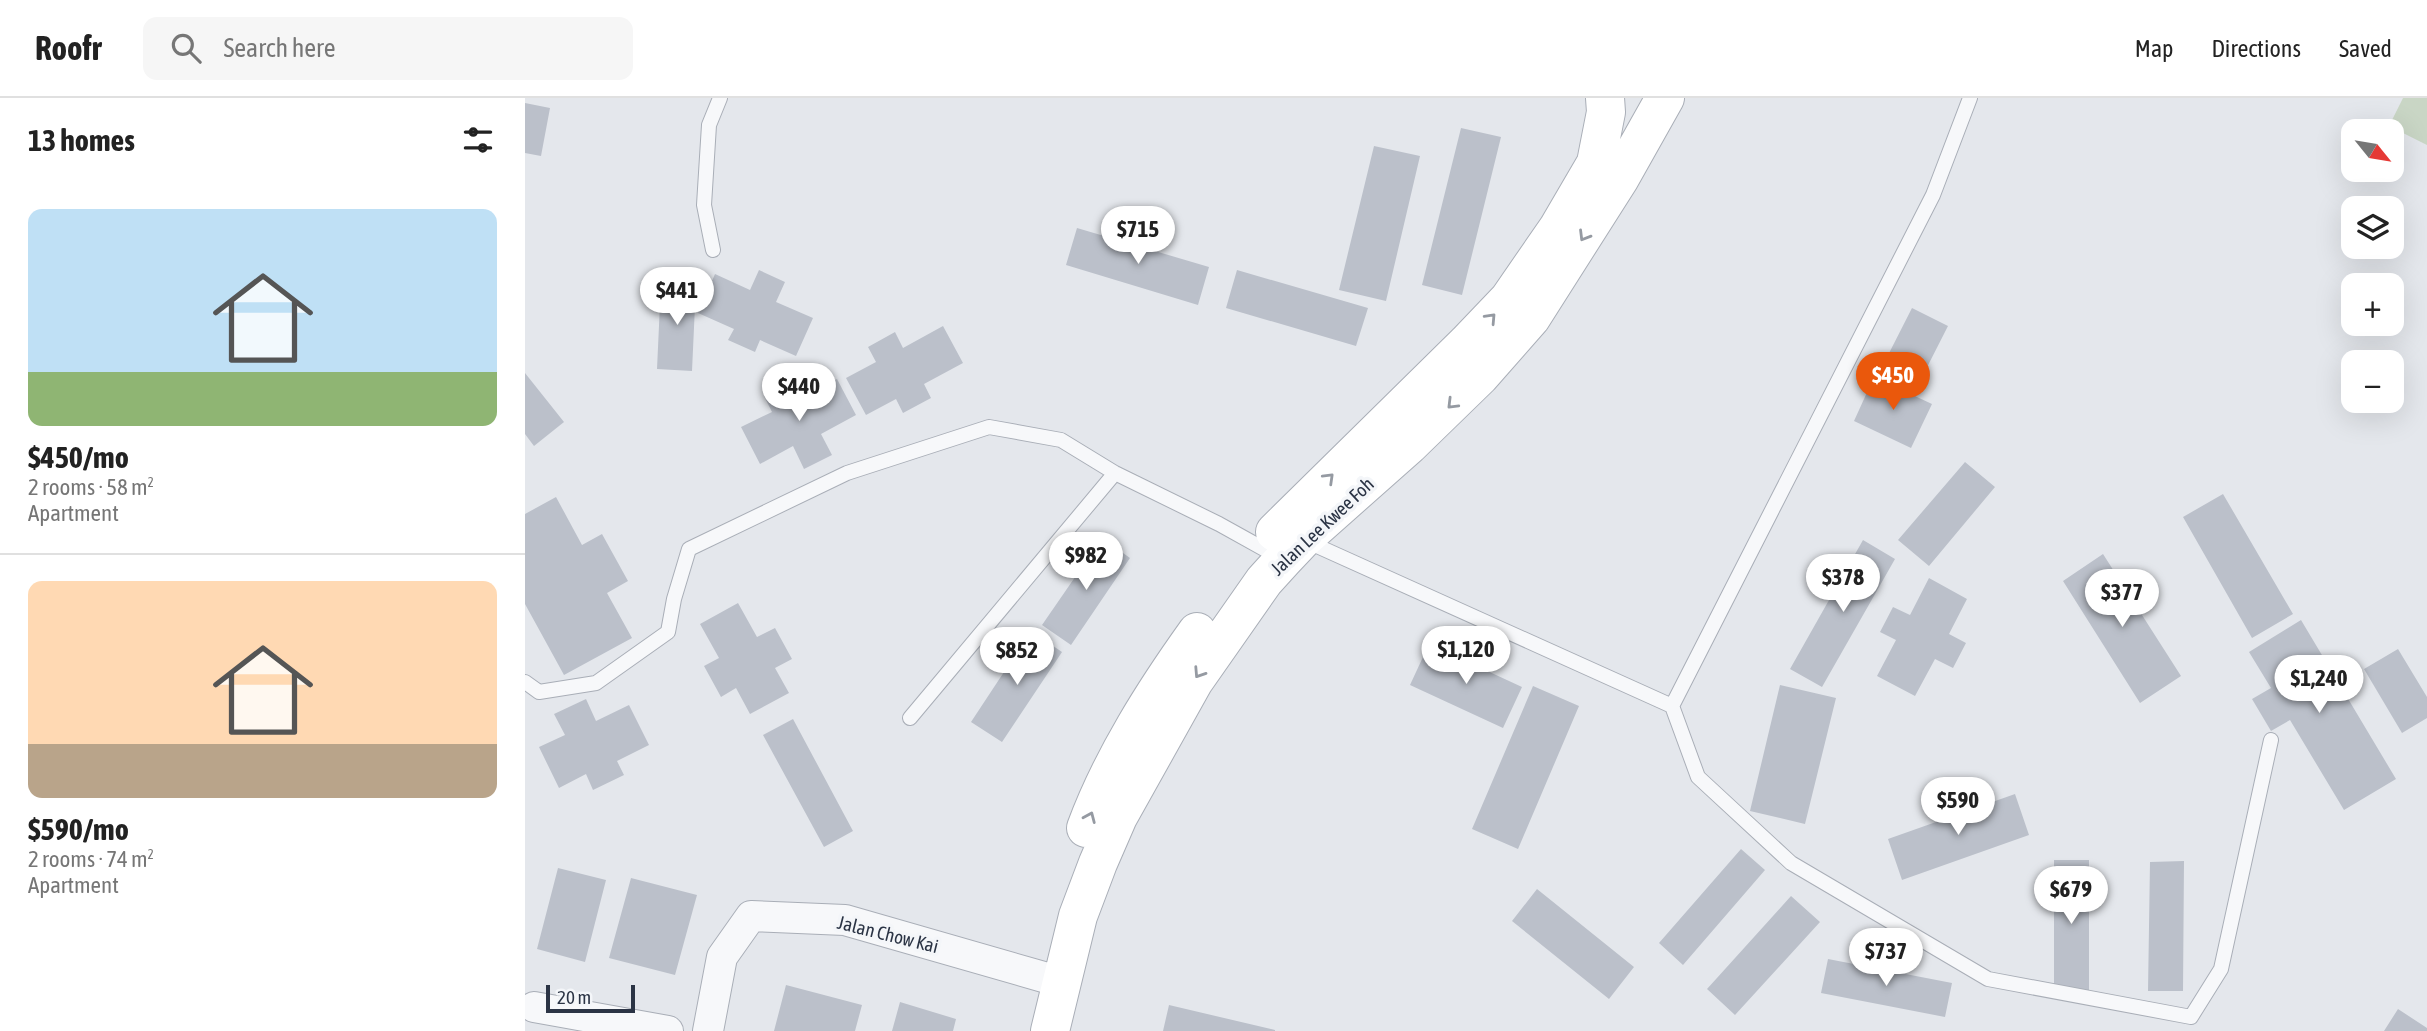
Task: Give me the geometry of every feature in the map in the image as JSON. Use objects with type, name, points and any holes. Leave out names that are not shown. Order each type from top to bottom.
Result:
[{"type":"main road","points":[[1585,98],[1608,170]]},
{"type":"main road","name":"Jalan Lee Kwee Foh","points":[[1605,98],[1608,170]]},
{"type":"main road","name":"Jalan Lee Kwee Foh","points":[[1050,1031],[1049,978],[1069,872],[1090,816],[1112,770],[1166,675],[1282,543],[1409,446],[1480,376],[1523,328],[1571,257],[1608,170],[1630,98]]},
{"type":"main road","points":[[1608,170],[1665,98]]},
{"type":"main road","name":"Jalan Lee Kwee Foh","points":[[1024,1031],[1049,978]]},
{"type":"street","name":"Jalan Chow Kai","points":[[708,1031],[722,957],[751,916],[845,920],[1049,978]]},
{"type":"street","points":[[534,1007],[668,1031]]},
{"type":"lane","points":[[713,250],[704,205],[709,125],[720,98]]},
{"type":"lane","points":[[1970,98],[1933,195],[1672,706],[1698,777],[1791,863],[1988,979],[2191,1017],[2221,968],[2270,740]]},
{"type":"lane","points":[[525,682],[539,692],[596,683],[668,632],[674,599],[689,549],[847,473],[989,427],[1061,440],[1115,472],[1219,524],[1282,543],[1672,706]]},
{"type":"lane","points":[[909,718],[1115,472]]},
{"type":"green space","points":[[2403,98],[2427,98],[2427,145],[2405,134],[2405,119],[2392,119]]},
{"type":"building","points":[[525,103],[550,108],[541,156],[525,153]]},
{"type":"building","points":[[1461,128],[1501,137],[1462,295],[1422,285]]},
{"type":"building","points":[[1374,146],[1420,156],[1386,301],[1339,290]]},
{"type":"building","points":[[1077,228],[1209,267],[1198,305],[1066,265]]},
{"type":"building","points":[[759,270],[785,282],[776,302],[813,318],[796,356],[760,340],[755,352],[728,340],[734,329],[698,313],[715,274],[750,290]]},
{"type":"building","points":[[1237,270],[1368,308],[1356,346],[1226,308]]},
{"type":"building","points":[[661,282],[696,284],[692,371],[657,369]]},
{"type":"building","points":[[1912,308],[1948,326],[1919,383],[1883,365]]},
{"type":"building","points":[[943,326],[963,363],[924,384],[931,398],[903,413],[896,399],[866,415],[846,378],[876,362],[868,347],[895,332],[903,348]]},
{"type":"building","points":[[525,373],[564,422],[534,446],[525,434]]},
{"type":"building","points":[[1874,377],[1932,404],[1911,448],[1854,421]]},
{"type":"building","points":[[837,379],[856,415],[821,434],[832,455],[804,469],[793,446],[760,464],[741,427],[772,412],[764,396],[792,382],[801,398]]},
{"type":"building","points":[[1965,462],[1995,487],[1929,566],[1898,540]]},
{"type":"building","points":[[2223,494],[2293,614],[2252,638],[2183,517]]},
{"type":"building","points":[[556,497],[582,545],[602,534],[628,581],[607,593],[632,638],[564,675],[525,604],[525,514]]},
{"type":"building","points":[[1102,538],[1130,558],[1071,645],[1042,625]]},
{"type":"building","points":[[1863,540],[1895,559],[1822,687],[1790,669]]},
{"type":"building","points":[[2103,554],[2181,676],[2140,703],[2063,581]]},
{"type":"building","points":[[1929,578],[1967,599],[1949,634],[1966,643],[1953,668],[1935,659],[1915,696],[1877,676],[1896,640],[1880,632],[1893,607],[1910,615]]},
{"type":"building","points":[[738,603],[757,637],[775,628],[792,659],[775,668],[789,693],[750,714],[736,688],[721,697],[704,666],[719,658],[700,624]]},
{"type":"building","points":[[2301,620],[2396,779],[2344,810],[2290,720],[2271,731],[2252,699],[2271,688],[2249,652]]},
{"type":"building","points":[[1031,631],[1062,652],[1002,742],[971,722]]},
{"type":"building","points":[[1429,644],[1522,687],[1503,728],[1410,685]]},
{"type":"building","points":[[2398,649],[2427,697],[2427,718],[2402,733],[2364,669]]},
{"type":"building","points":[[1780,685],[1836,698],[1805,824],[1750,811]]},
{"type":"building","points":[[1533,686],[1579,706],[1518,849],[1472,829]]},
{"type":"building","points":[[586,699],[596,721],[629,705],[649,745],[617,761],[624,775],[593,790],[586,774],[559,788],[539,747],[565,735],[554,714]]},
{"type":"building","points":[[793,719],[853,831],[824,847],[763,735]]},
{"type":"building","points":[[2015,794],[2029,835],[1902,880],[1888,839]]},
{"type":"building","points":[[1741,849],[1765,870],[1683,965],[1659,943]]},
{"type":"building","points":[[2054,860],[2089,860],[2089,991],[2054,991]]},
{"type":"building","points":[[2184,861],[2183,991],[2148,991],[2150,862]]},
{"type":"building","points":[[558,868],[606,880],[585,962],[537,949]]},
{"type":"building","points":[[631,878],[697,895],[675,975],[609,958]]},
{"type":"building","points":[[1537,889],[1634,967],[1609,999],[1512,921]]},
{"type":"building","points":[[1791,896],[1820,922],[1735,1015],[1707,989]]},
{"type":"building","points":[[1828,959],[1952,983],[1945,1017],[1821,993]]},
{"type":"building","points":[[786,985],[862,1005],[855,1031],[774,1031]]},
{"type":"building","points":[[900,1002],[956,1019],[953,1031],[892,1031]]},
{"type":"building","points":[[1169,1005],[1275,1030],[1275,1031],[1163,1031]]},
{"type":"building","points":[[2398,1009],[2427,1028],[2427,1031],[2384,1031]]}]
